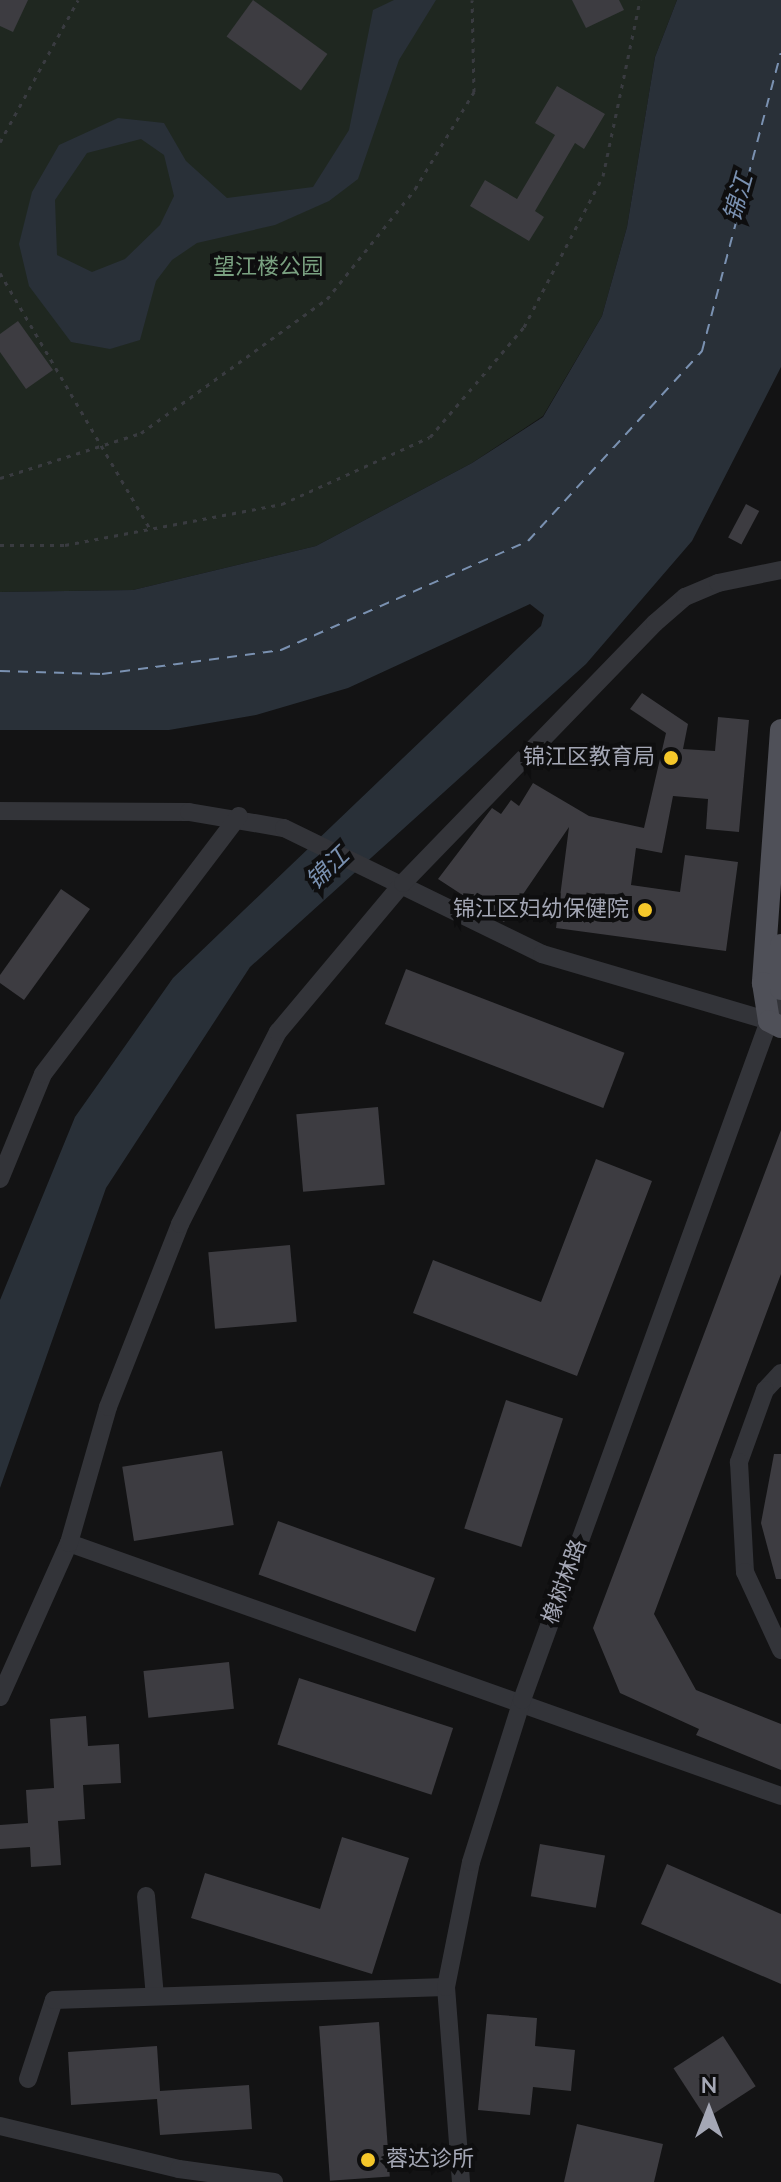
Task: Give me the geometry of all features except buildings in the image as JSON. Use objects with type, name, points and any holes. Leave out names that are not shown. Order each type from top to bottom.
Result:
[{"type":"main road","points":[[777,1017],[763,983],[781,730]]},
{"type":"main road","points":[[781,945],[781,989]]},
{"type":"street","points":[[0,1697],[69,1543],[108,1407],[180,1224],[278,1032],[403,883],[685,597],[718,583],[781,570]]},
{"type":"street","points":[[0,811],[239,816],[284,828],[372,867],[542,954],[777,1017]]},
{"type":"street","points":[[0,1179],[43,1074],[239,816]]},
{"type":"street","name":"橡树林路","points":[[461,2182],[446,1987],[471,1862],[522,1700],[777,1017]]},
{"type":"street","points":[[781,1373],[765,1390],[739,1462],[745,1572],[781,1650]]},
{"type":"street","points":[[69,1543],[522,1700],[781,1796]]},
{"type":"street","points":[[146,1896],[155,1996]]},
{"type":"street","points":[[28,2079],[54,2000],[446,1987]]},
{"type":"street","points":[[0,2126],[179,2169],[274,2182]]},
{"type":"path","points":[[0,142],[78,0]]},
{"type":"path","points":[[0,478],[106,447],[141,433],[327,299],[415,189],[474,92],[472,0]]},
{"type":"path","points":[[0,545],[65,545],[282,504],[430,437],[524,327],[603,176],[640,0]]},
{"type":"path","points":[[0,273],[106,447],[150,529]]},
{"type":"green space","name":"望江楼公园","points":[[0,0],[677,0],[655,57],[627,227],[602,316],[543,416],[472,463],[316,546],[133,590],[0,592]]},
{"type":"water","points":[[394,0],[436,0],[399,60],[358,179],[329,201],[275,225],[197,243],[172,260],[156,281],[140,340],[110,349],[71,342],[29,286],[19,244],[32,192],[59,145],[118,118],[164,123],[186,161],[227,198],[313,187],[349,130],[373,10]],"holes":[[[141,139],[164,155],[174,196],[160,225],[125,259],[92,272],[57,255],[55,200],[87,153]]]},
{"type":"water","name":"锦江","points":[[677,0],[781,0],[781,367],[692,541],[586,664],[250,967],[106,1188],[0,1488],[0,1300],[75,1117],[173,978],[541,626],[544,615],[530,604],[348,688],[256,715],[169,730],[0,730],[0,592],[133,590],[316,546],[472,463],[543,417],[602,316],[627,227],[655,57]]},
{"type":"ferry route","points":[[0,671],[102,674],[281,650],[528,541],[702,351],[781,53]]},
{"type":"place","name":"锦江区教育局","points":[[671,758]]},
{"type":"place","name":"锦江区妇幼保健院","points":[[645,910]]},
{"type":"place","name":"蓉达诊所","points":[[368,2160]]}]
